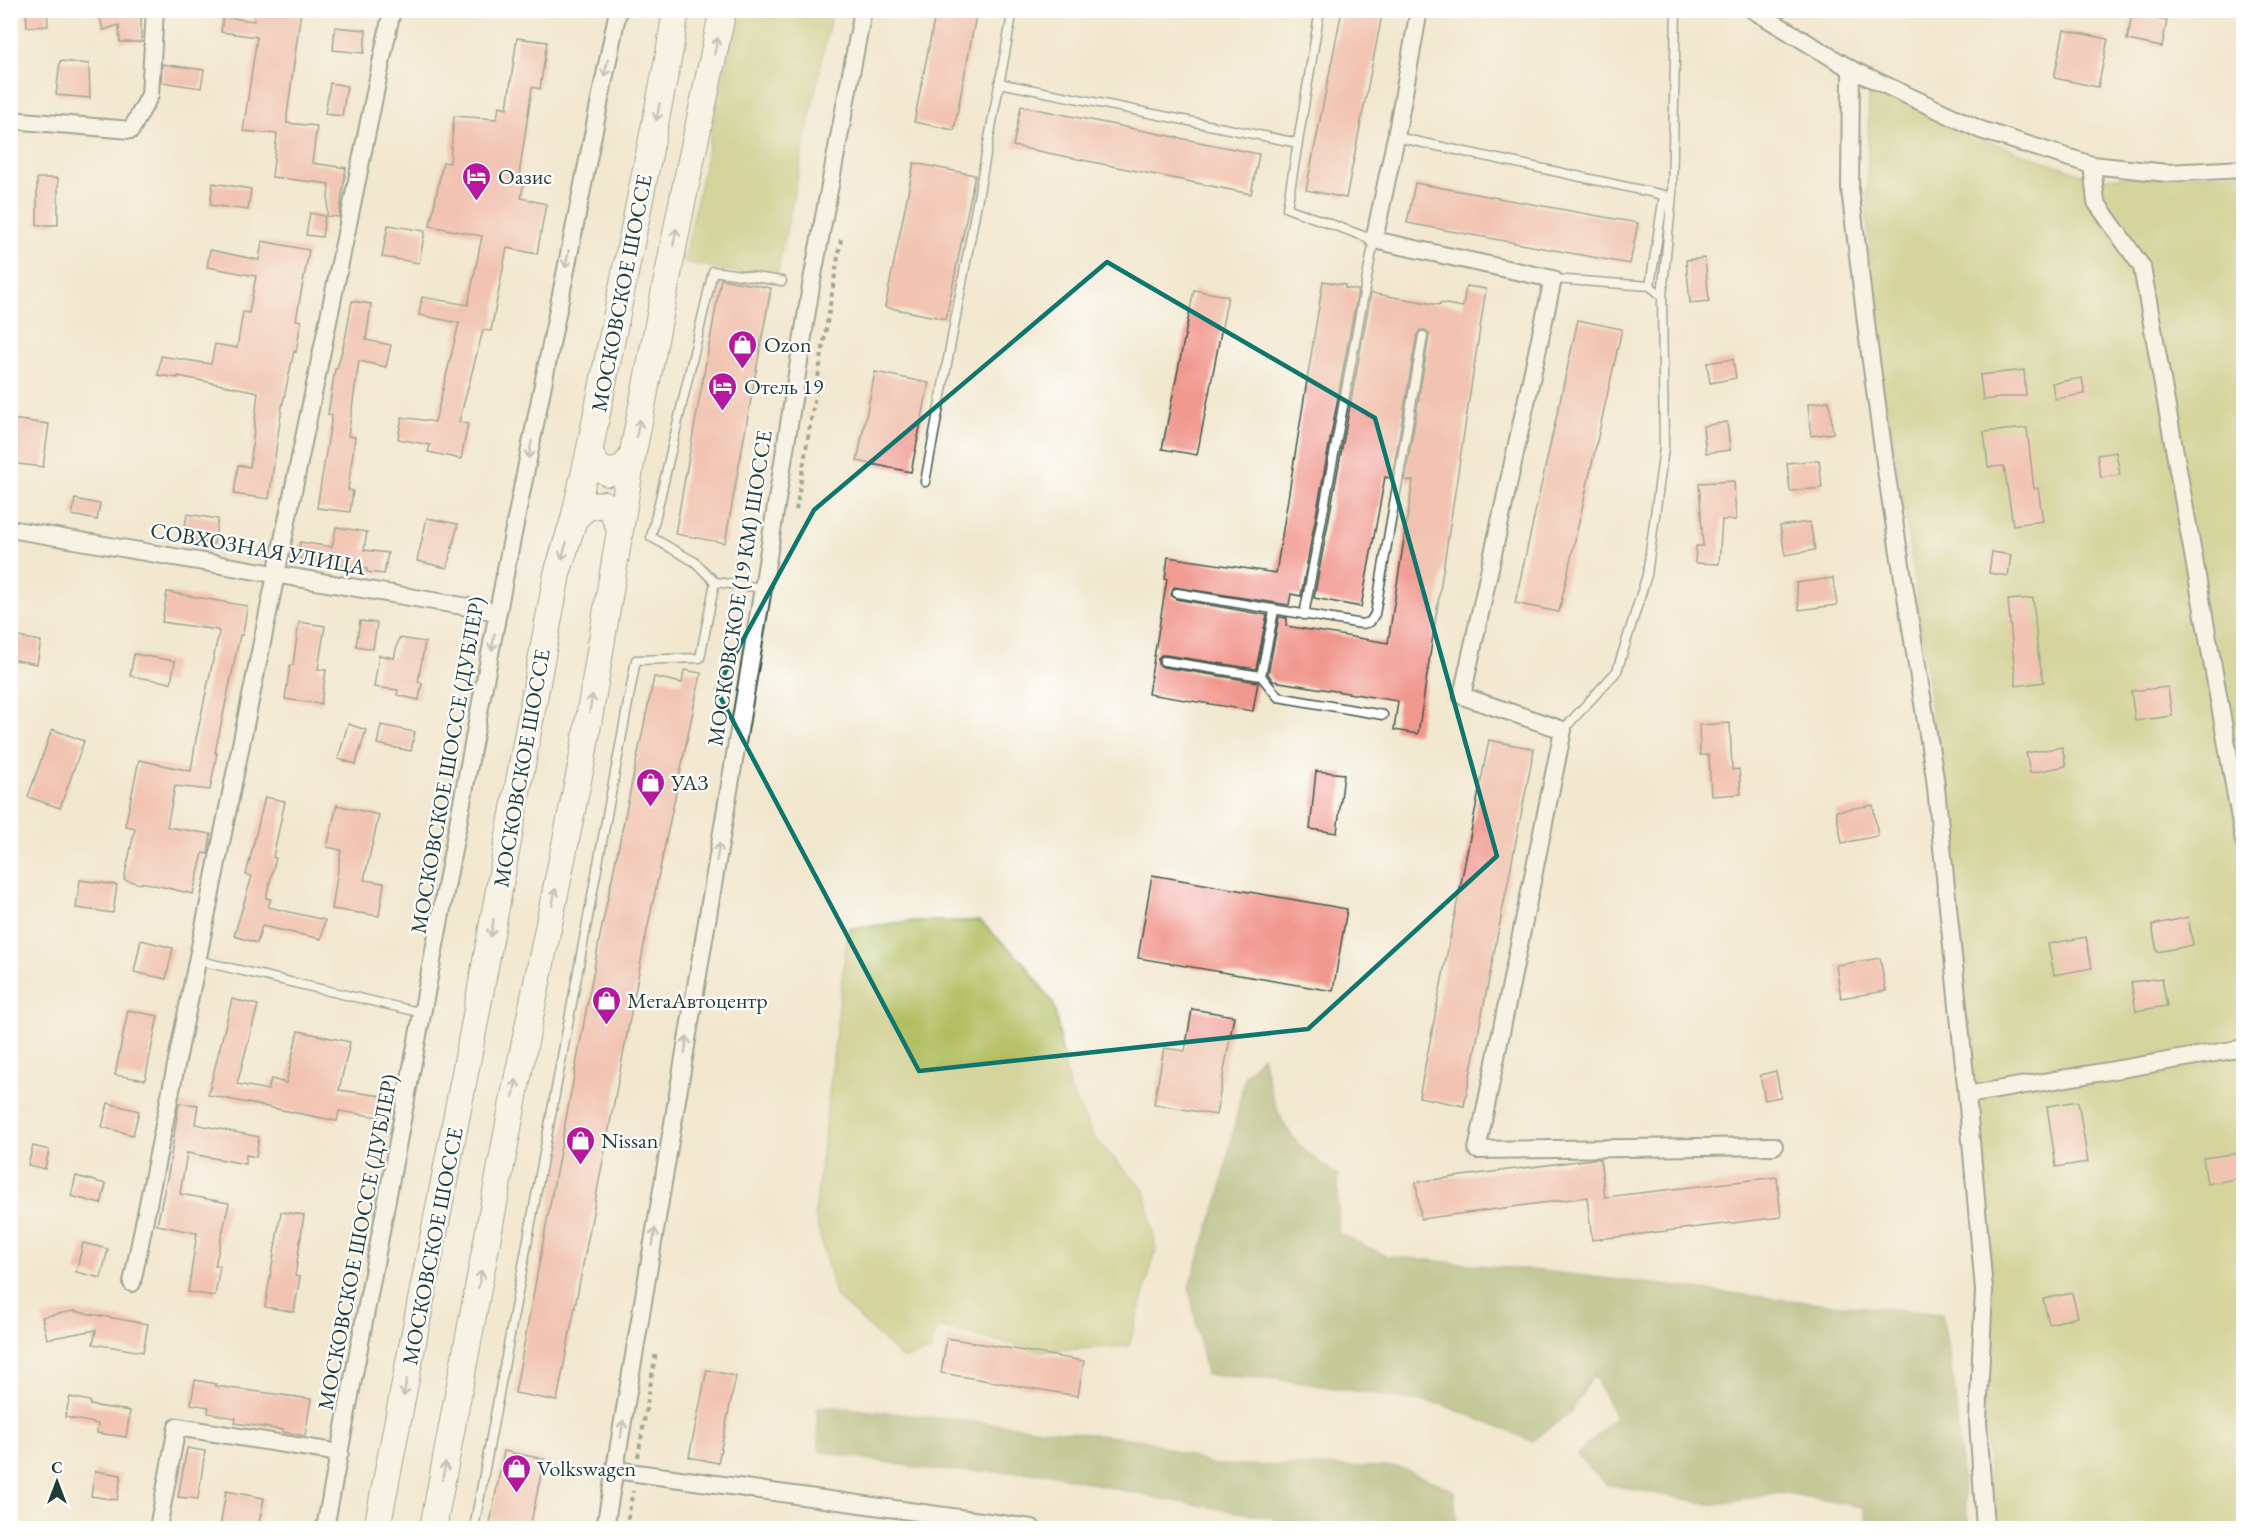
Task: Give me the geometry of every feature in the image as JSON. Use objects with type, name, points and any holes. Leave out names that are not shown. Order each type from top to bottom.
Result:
[{"type":"main road","name":"МОСКОВСКОЕ ШОССЕ","points":[[377,1528],[476,1021],[556,574],[574,519],[589,453],[676,10]]},
{"type":"main road","name":"МОСКОВСКОЕ ШОССЕ","points":[[433,1528],[516,1086],[582,761],[632,457],[723,10]]},
{"type":"main road","points":[[589,453],[598,467],[608,473],[622,469],[632,457]]},
{"type":"main road","points":[[574,519],[587,507],[604,504],[614,512],[620,527]]},
{"type":"street","points":[[10,120],[130,130],[150,95],[155,10]]},
{"type":"street","points":[[132,1283],[196,960],[278,574],[392,10]]},
{"type":"street","name":"МОСКОВСКОЕ ШОССЕ (ДУБЛЕР)","points":[[325,1528],[498,612],[618,10]]},
{"type":"street","name":"МОСКОВСКОЕ (19 КМ) ШОССЕ","points":[[605,1528],[763,588],[811,286],[862,10]]},
{"type":"street","points":[[1419,10],[1396,137],[1374,240],[1553,279],[1462,696],[1563,730],[1477,1150],[1774,1146]]},
{"type":"street","points":[[1753,10],[1851,69],[1981,130],[2092,165],[2167,173],[2244,169]]},
{"type":"street","points":[[1851,69],[1850,189],[1887,477],[1935,778],[1967,1095],[1984,1290],[1978,1421],[1985,1528]]},
{"type":"street","points":[[2092,165],[2096,202],[2142,267],[2244,841]]},
{"type":"street","name":"СОВХОЗНАЯ УЛИЦА","points":[[10,530],[498,612]]},
{"type":"street","points":[[1967,1095],[2244,1048]]},
{"type":"street","points":[[158,1528],[177,1427],[340,1453]]},
{"type":"street","points":[[615,1470],[1032,1528]]},
{"type":"lane","points":[[925,482],[1013,10]]},
{"type":"lane","points":[[1304,615],[1374,240],[1287,208],[1320,10]]},
{"type":"lane","points":[[1563,730],[1617,671],[1647,575],[1664,448],[1662,296],[1676,10]]},
{"type":"lane","points":[[999,83],[1298,143]]},
{"type":"lane","points":[[1396,137],[1668,195]]},
{"type":"lane","points":[[1650,286],[1668,195]]},
{"type":"lane","points":[[763,588],[715,582],[695,562],[651,537],[712,271],[782,281]]},
{"type":"lane","points":[[1553,279],[1650,286],[1662,296]]},
{"type":"lane","points":[[1177,593],[1362,624],[1370,621],[1375,614],[1423,336]]},
{"type":"lane","points":[[474,1528],[636,660],[700,658],[715,582]]},
{"type":"lane","points":[[1262,676],[1274,611]]},
{"type":"lane","points":[[1164,661],[1262,676],[1278,697],[1383,715]]},
{"type":"lane","points":[[196,960],[424,1013]]},
{"type":"highlighted area","points":[[1107,262],[1375,418],[1497,856],[1308,1029],[919,1071],[716,689],[814,510]]},
{"type":"green space","points":[[800,10],[831,15],[776,280],[684,262],[737,11]]},
{"type":"green space","points":[[1869,81],[1976,137],[2093,178],[2220,174],[2243,171],[2243,1528],[1992,1528],[1984,1395],[1991,1247],[1927,672],[1904,505],[1874,340],[1867,212]]},
{"type":"green space","points":[[911,921],[980,921],[1026,965],[1054,1005],[1069,1088],[1095,1139],[1145,1191],[1156,1249],[1129,1346],[1040,1351],[938,1327],[930,1351],[903,1359],[835,1295],[815,1215],[848,929]]},
{"type":"green space","points":[[1262,1056],[1275,1105],[1289,1132],[1305,1150],[1338,1176],[1338,1233],[1386,1256],[1552,1272],[1788,1300],[1942,1314],[1954,1383],[1969,1528],[1869,1528],[1863,1507],[1780,1492],[1716,1505],[1606,1484],[1577,1455],[1615,1418],[1594,1374],[1571,1412],[1532,1441],[1441,1404],[1276,1379],[1206,1375],[1189,1286],[1220,1195],[1245,1075]]},
{"type":"green space","points":[[835,1407],[1145,1440],[1213,1465],[1399,1467],[1454,1491],[1457,1528],[1286,1528],[1273,1518],[1157,1498],[1046,1473],[932,1470],[819,1451],[817,1408]]},
{"type":"building","points":[[26,10],[47,10],[48,26],[27,27]]},
{"type":"building","points":[[98,10],[144,10],[144,17],[141,18],[141,42],[120,42],[119,25],[103,30]]},
{"type":"building","points":[[255,10],[301,10],[287,123],[317,126],[312,163],[346,168],[339,217],[327,216],[329,184],[272,177],[277,134],[243,131],[257,37],[221,32],[223,17],[254,21]]},
{"type":"building","points":[[936,10],[977,10],[954,130],[914,122]]},
{"type":"building","points":[[1342,10],[1383,10],[1346,198],[1306,190]]},
{"type":"building","points":[[2132,14],[2167,21],[2162,47],[2127,40]]},
{"type":"building","points":[[335,27],[366,30],[364,53],[333,50]]},
{"type":"building","points":[[2064,30],[2108,39],[2098,87],[2054,78]]},
{"type":"building","points":[[517,38],[547,42],[540,89],[532,87],[519,176],[525,177],[521,198],[546,204],[537,254],[507,248],[491,331],[483,330],[459,422],[468,424],[461,459],[428,452],[430,445],[398,439],[402,417],[435,422],[459,323],[419,315],[422,297],[468,305],[482,236],[430,226],[443,162],[450,163],[454,116],[497,119],[499,106],[507,108]]},
{"type":"building","points":[[60,61],[89,64],[90,98],[56,95]]},
{"type":"building","points":[[162,64],[204,70],[201,88],[161,82]]},
{"type":"building","points":[[330,83],[347,86],[342,116],[325,114]]},
{"type":"building","points":[[1021,106],[1259,154],[1251,194],[1013,146]]},
{"type":"building","points":[[914,163],[975,175],[946,319],[885,307]]},
{"type":"building","points":[[37,178],[58,178],[58,225],[37,225]]},
{"type":"building","points":[[213,183],[251,189],[248,210],[210,205]]},
{"type":"building","points":[[1415,183],[1638,223],[1630,264],[1407,223]]},
{"type":"building","points":[[310,213],[325,216],[322,237],[306,235]]},
{"type":"building","points":[[388,225],[425,231],[419,263],[382,257]]},
{"type":"building","points":[[262,241],[309,250],[296,320],[301,321],[296,352],[294,351],[282,407],[269,499],[234,494],[238,465],[250,467],[258,392],[178,376],[178,378],[158,375],[161,356],[211,364],[215,344],[237,348],[243,312],[249,313],[256,276],[207,267],[210,250],[259,260]]},
{"type":"building","points":[[1705,258],[1709,301],[1690,303],[1686,260]]},
{"type":"building","name":"Отель 19","points":[[721,279],[771,288],[725,543],[675,534]]},
{"type":"building","points":[[1323,281],[1358,290],[1301,596],[1291,594],[1289,605],[1174,587],[1171,595],[1176,599],[1267,615],[1256,669],[1165,655],[1161,655],[1158,659],[1158,664],[1163,667],[1258,682],[1253,711],[1148,694],[1167,579],[1165,579],[1168,557],[1276,573]]},
{"type":"building","points":[[1466,286],[1486,289],[1418,734],[1394,730],[1398,701],[1273,681],[1268,674],[1279,617],[1287,618],[1286,626],[1388,643],[1413,481],[1405,480],[1429,337],[1429,333],[1425,330],[1420,330],[1417,335],[1392,478],[1385,477],[1361,607],[1314,598],[1371,293],[1463,307]]},
{"type":"building","points":[[1194,290],[1228,296],[1197,455],[1162,449]]},
{"type":"building","points":[[352,301],[371,304],[366,340],[391,345],[386,367],[359,361],[348,436],[355,437],[348,490],[353,491],[350,512],[317,508],[332,415],[328,415],[335,369],[337,369],[346,335]]},
{"type":"building","points":[[1578,320],[1622,329],[1559,612],[1515,603]]},
{"type":"building","points":[[1733,359],[1736,378],[1710,383],[1707,363]]},
{"type":"building","points":[[2024,370],[2026,395],[1983,400],[1980,375]]},
{"type":"building","points":[[875,372],[929,383],[911,472],[857,461]]},
{"type":"building","points":[[2082,378],[2085,394],[2055,399],[2052,383]]},
{"type":"building","points":[[1829,401],[1833,433],[1811,436],[1808,404]]},
{"type":"building","points":[[10,419],[49,424],[43,467],[10,463]]},
{"type":"building","points":[[1727,422],[1730,450],[1706,453],[1703,426]]},
{"type":"building","points":[[2027,428],[2034,489],[2038,488],[2043,521],[2013,525],[2004,466],[1988,467],[1984,432]]},
{"type":"building","points":[[2116,452],[2120,475],[2101,478],[2097,455]]},
{"type":"building","points":[[1819,460],[1822,488],[1790,491],[1787,463]]},
{"type":"building","points":[[1734,481],[1736,520],[1722,520],[1719,564],[1695,563],[1696,546],[1703,546],[1699,483]]},
{"type":"building","points":[[75,499],[100,504],[97,520],[72,515]]},
{"type":"building","points":[[187,514],[218,519],[214,544],[183,539]]},
{"type":"building","points":[[427,518],[458,524],[447,568],[417,561]]},
{"type":"building","points":[[1810,522],[1815,550],[1785,555],[1780,526]]},
{"type":"building","points":[[336,527],[367,532],[364,550],[388,553],[384,574],[367,572],[367,569],[297,558],[300,542],[332,547]]},
{"type":"building","points":[[1992,552],[2011,555],[2008,576],[1989,573]]},
{"type":"building","points":[[1833,578],[1837,605],[1799,610],[1796,583]]},
{"type":"building","points":[[167,592],[247,606],[243,635],[240,635],[215,753],[217,753],[210,790],[175,786],[167,827],[211,834],[208,854],[203,853],[193,894],[124,880],[135,828],[125,826],[139,760],[191,771],[219,632],[162,622]]},
{"type":"building","points":[[2033,598],[2038,654],[2044,682],[2016,686],[2008,600]]},
{"type":"building","points":[[360,621],[377,623],[373,649],[356,646]]},
{"type":"building","points":[[299,622],[325,626],[318,669],[326,670],[321,704],[285,699]]},
{"type":"building","points":[[13,636],[41,641],[37,664],[10,659]]},
{"type":"building","points":[[399,638],[425,642],[418,682],[422,683],[419,700],[397,695],[398,690],[374,687],[379,655],[394,658]]},
{"type":"building","points":[[134,654],[175,661],[171,683],[130,676]]},
{"type":"building","name":"Nissan","points":[[684,670],[701,673],[645,940],[557,1401],[515,1393],[601,931],[654,677],[682,683]]},
{"type":"building","points":[[2168,687],[2172,716],[2135,721],[2131,691]]},
{"type":"building","points":[[1730,723],[1732,770],[1739,769],[1741,794],[1711,796],[1709,755],[1700,755],[1699,725]]},
{"type":"building","points":[[348,724],[366,730],[356,764],[338,759]]},
{"type":"building","points":[[381,725],[415,732],[411,751],[377,744]]},
{"type":"building","points":[[52,729],[84,741],[60,808],[28,797]]},
{"type":"building","points":[[1489,740],[1534,749],[1464,1106],[1419,1097]]},
{"type":"building","points":[[2062,747],[2066,766],[2030,773],[2026,753]]},
{"type":"building","points":[[1316,771],[1344,774],[1337,833],[1310,829]]},
{"type":"building","points":[[265,797],[285,801],[273,857],[276,858],[266,898],[271,899],[268,907],[325,920],[321,939],[262,926],[257,943],[234,936],[252,876],[246,875]]},
{"type":"building","points":[[337,805],[379,815],[364,880],[384,883],[379,916],[332,909],[341,850],[327,847]]},
{"type":"building","points":[[1873,805],[1878,836],[1842,843],[1836,811]]},
{"type":"building","points":[[1152,875],[1347,909],[1333,991],[1138,958]]},
{"type":"building","points":[[80,880],[117,885],[113,913],[76,908]]},
{"type":"building","points":[[2188,917],[2193,945],[2157,952],[2152,925]]},
{"type":"building","points":[[2086,937],[2092,968],[2054,975],[2048,944]]},
{"type":"building","points":[[141,940],[173,948],[166,979],[134,972]]},
{"type":"building","points":[[1880,958],[1886,991],[1841,998],[1836,965]]},
{"type":"building","points":[[2162,978],[2167,1006],[2136,1011],[2131,982]]},
{"type":"building","points":[[232,999],[258,1005],[237,1084],[268,1090],[271,1079],[286,1083],[298,1031],[350,1042],[339,1090],[382,1096],[379,1117],[339,1111],[337,1121],[208,1095]]},
{"type":"building","points":[[1192,1009],[1234,1016],[1216,1115],[1154,1104],[1164,1048],[1185,1051]]},
{"type":"building","points":[[128,1010],[158,1016],[145,1080],[115,1075]]},
{"type":"building","points":[[1776,1071],[1781,1097],[1765,1100],[1760,1075]]},
{"type":"building","points":[[2078,1101],[2088,1162],[2056,1167],[2047,1106]]},
{"type":"building","points":[[108,1103],[139,1111],[133,1135],[102,1127]]},
{"type":"building","points":[[179,1103],[198,1105],[195,1124],[259,1137],[256,1157],[246,1155],[245,1164],[187,1153],[180,1194],[229,1203],[215,1266],[220,1266],[215,1296],[188,1292],[197,1233],[157,1225],[169,1169]]},
{"type":"building","points":[[33,1146],[49,1150],[45,1169],[28,1165]]},
{"type":"building","points":[[2239,1153],[2242,1178],[2207,1184],[2203,1158]]},
{"type":"building","points":[[1600,1159],[1605,1197],[1777,1177],[1781,1217],[1592,1240],[1587,1197],[1421,1219],[1416,1182]]},
{"type":"building","points":[[76,1176],[106,1184],[101,1204],[71,1196]]},
{"type":"building","points":[[281,1212],[304,1215],[295,1276],[300,1277],[294,1312],[265,1307]]},
{"type":"building","points":[[83,1243],[108,1249],[101,1278],[76,1272]]},
{"type":"building","points":[[2072,1293],[2078,1317],[2049,1324],[2043,1299]]},
{"type":"building","points":[[73,1311],[148,1324],[143,1352],[93,1344],[96,1330],[47,1339],[42,1317]]},
{"type":"building","points":[[947,1338],[1084,1361],[1078,1396],[941,1373]]},
{"type":"building","points":[[707,1370],[736,1376],[718,1463],[689,1457]]},
{"type":"building","points":[[195,1380],[216,1384],[215,1386],[311,1399],[305,1436],[283,1432],[283,1430],[235,1423],[236,1418],[208,1413],[209,1407],[191,1404]]},
{"type":"building","points":[[70,1397],[90,1401],[90,1405],[130,1411],[126,1437],[97,1433],[98,1424],[65,1417]]},
{"type":"building","points":[[187,1448],[205,1451],[198,1499],[178,1497]]},
{"type":"building","name":"Volkswagen","points":[[504,1451],[544,1459],[530,1528],[489,1528]]},
{"type":"building","points":[[95,1471],[121,1475],[117,1500],[91,1496]]},
{"type":"building","points":[[226,1491],[264,1498],[258,1528],[220,1528]]},
{"type":"place","name":"Оазис","points":[[477,202]]},
{"type":"place","name":"Ozon","points":[[743,370]]},
{"type":"place","name":"Отель 19","points":[[723,412]]},
{"type":"place","name":"УАЗ","points":[[650,808]]},
{"type":"place","name":"МегаАвтоцентр","points":[[606,1026]]},
{"type":"place","name":"Nissan","points":[[580,1166]]},
{"type":"place","name":"Volkswagen","points":[[516,1494]]}]
